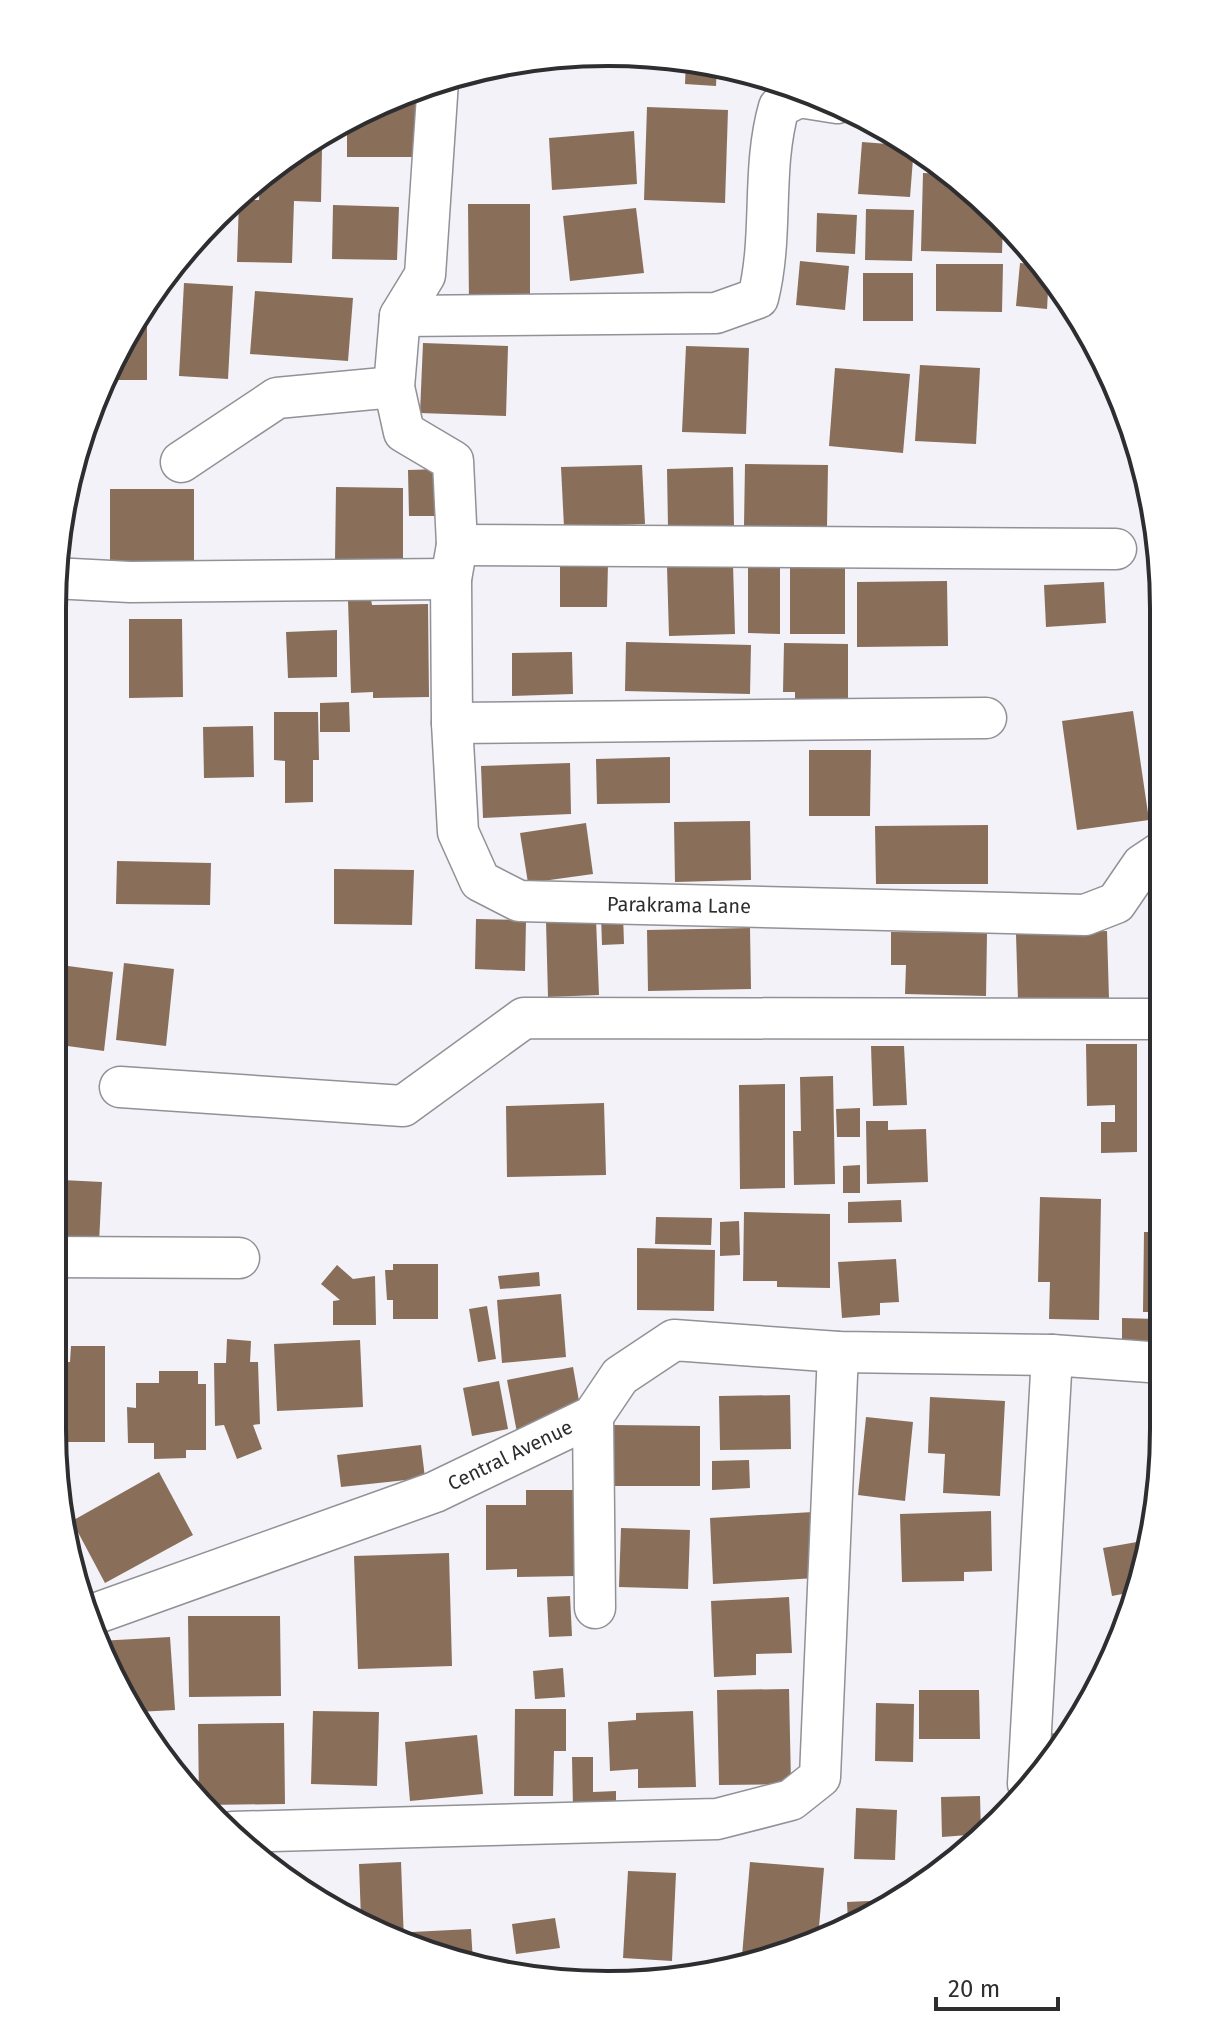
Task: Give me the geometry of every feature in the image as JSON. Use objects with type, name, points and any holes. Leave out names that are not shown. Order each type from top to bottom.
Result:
[{"type":"street","points":[[181,462],[277,398],[394,387],[400,316],[425,275],[437,94]]},
{"type":"street","points":[[400,316],[716,313],[758,298],[768,260],[770,139],[779,107],[794,99]]},
{"type":"street","name":"Parakrama Lane","points":[[394,387],[404,432],[453,461],[452,723],[458,832],[480,881],[519,901],[1085,915],[1116,903],[1142,865],[1150,860]]},
{"type":"street","points":[[67,579],[130,582],[454,562],[1116,549]]},
{"type":"street","points":[[452,723],[986,718]]},
{"type":"street","points":[[120,1087],[403,1106],[524,1018],[1150,1019]]},
{"type":"street","points":[[66,1257],[239,1258]]},
{"type":"street","name":"Central Avenue","points":[[98,1613],[435,1492],[593,1416],[620,1376],[674,1340],[838,1352],[1052,1355],[1150,1362]]},
{"type":"street","points":[[246,1832],[717,1819],[791,1800],[820,1777],[838,1352]]},
{"type":"street","points":[[1029,1770],[1052,1355]]},
{"type":"street","points":[[593,1416],[595,1608]]},
{"type":"building","points":[[686,72],[716,77],[716,86],[685,84]]},
{"type":"building","points":[[416,104],[416,157],[347,157],[347,134],[401,107]]},
{"type":"building","points":[[647,107],[728,110],[725,203],[644,200]]},
{"type":"building","points":[[634,131],[637,184],[552,190],[549,138]]},
{"type":"building","points":[[862,142],[887,144],[913,160],[910,197],[858,194]]},
{"type":"building","points":[[322,149],[321,202],[294,201],[292,263],[237,262],[239,212],[252,200],[259,200],[259,194],[278,178]]},
{"type":"building","points":[[923,173],[938,178],[1002,237],[1002,253],[921,251]]},
{"type":"building","points":[[468,204],[530,204],[530,303],[469,304]]},
{"type":"building","points":[[333,205],[399,207],[397,260],[332,259]]},
{"type":"building","points":[[636,208],[644,273],[570,281],[563,216]]},
{"type":"building","points":[[866,209],[914,210],[912,261],[865,260]]},
{"type":"building","points":[[817,213],[857,215],[855,254],[816,252]]},
{"type":"building","points":[[800,261],[849,266],[845,310],[796,305]]},
{"type":"building","points":[[1020,263],[1026,263],[1048,292],[1047,309],[1016,306]]},
{"type":"building","points":[[936,264],[1003,264],[1002,312],[936,311]]},
{"type":"building","points":[[863,273],[913,273],[913,321],[863,321]]},
{"type":"building","points":[[184,283],[233,286],[228,379],[179,376]]},
{"type":"building","points":[[255,291],[353,298],[348,361],[250,354]]},
{"type":"building","points":[[147,324],[147,380],[117,380]]},
{"type":"building","points":[[423,343],[508,346],[506,416],[420,413]]},
{"type":"building","points":[[686,346],[749,348],[746,434],[682,432]]},
{"type":"building","points":[[920,365],[980,368],[976,444],[915,441]]},
{"type":"building","points":[[835,368],[910,374],[903,453],[829,446]]},
{"type":"building","points":[[745,464],[828,465],[827,527],[744,526]]},
{"type":"building","points":[[642,465],[645,524],[564,527],[561,467]]},
{"type":"building","points":[[733,467],[734,526],[668,527],[667,469]]},
{"type":"building","points":[[440,469],[441,516],[409,516],[408,470]]},
{"type":"building","points":[[336,487],[403,488],[403,562],[335,561]]},
{"type":"building","points":[[110,489],[194,489],[194,561],[110,561]]},
{"type":"building","points":[[608,562],[607,607],[560,607],[560,563]]},
{"type":"building","points":[[748,563],[780,564],[780,634],[748,633]]},
{"type":"building","points":[[733,564],[735,634],[669,636],[667,566]]},
{"type":"building","points":[[790,567],[845,568],[845,634],[790,634]]},
{"type":"building","points":[[947,581],[948,646],[857,647],[857,582]]},
{"type":"building","points":[[1104,582],[1106,623],[1046,627],[1044,585]]},
{"type":"building","points":[[371,599],[372,605],[428,604],[429,697],[373,698],[373,692],[351,693],[348,600]]},
{"type":"building","points":[[129,619],[182,619],[183,697],[129,698]]},
{"type":"building","points":[[337,630],[337,677],[288,678],[286,632]]},
{"type":"building","points":[[626,642],[751,645],[750,694],[625,691]]},
{"type":"building","points":[[784,643],[848,644],[848,707],[795,707],[795,692],[783,692]]},
{"type":"building","points":[[572,652],[573,694],[512,696],[512,653]]},
{"type":"building","points":[[349,702],[350,732],[320,732],[320,703]]},
{"type":"building","points":[[1133,711],[1149,820],[1077,830],[1062,721]]},
{"type":"building","points":[[274,712],[318,712],[319,760],[313,760],[313,802],[285,803],[285,761],[274,760]]},
{"type":"building","points":[[253,726],[254,777],[204,778],[203,727]]},
{"type":"building","points":[[809,750],[871,750],[870,816],[809,816]]},
{"type":"building","points":[[670,757],[670,803],[597,804],[596,759]]},
{"type":"building","points":[[570,763],[571,814],[483,818],[481,766]]},
{"type":"building","points":[[750,821],[751,880],[675,882],[674,822]]},
{"type":"building","points":[[586,823],[593,874],[528,883],[520,833]]},
{"type":"building","points":[[988,825],[988,884],[876,884],[875,826]]},
{"type":"building","points":[[117,861],[211,863],[210,905],[116,904]]},
{"type":"building","points":[[334,869],[414,870],[412,925],[334,924]]},
{"type":"building","points":[[623,914],[624,944],[602,945],[601,915]]},
{"type":"building","points":[[476,919],[526,920],[525,971],[475,969]]},
{"type":"building","points":[[596,919],[599,995],[548,997],[546,921]]},
{"type":"building","points":[[750,928],[751,989],[648,991],[647,930]]},
{"type":"building","points":[[1107,931],[1109,999],[1018,1001],[1016,934]]},
{"type":"building","points":[[891,932],[987,933],[986,996],[905,994],[906,965],[891,965]]},
{"type":"building","points":[[124,963],[174,969],[166,1046],[116,1040]]},
{"type":"building","points":[[66,966],[113,972],[104,1051],[66,1046]]},
{"type":"building","points":[[1086,1044],[1137,1044],[1137,1152],[1101,1153],[1101,1122],[1115,1122],[1115,1105],[1087,1106]]},
{"type":"building","points":[[871,1046],[904,1046],[907,1105],[873,1106]]},
{"type":"building","points":[[833,1076],[835,1184],[794,1185],[793,1131],[801,1131],[800,1077]]},
{"type":"building","points":[[785,1084],[785,1188],[740,1189],[739,1085]]},
{"type":"building","points":[[604,1103],[606,1175],[507,1177],[506,1106]]},
{"type":"building","points":[[860,1108],[860,1137],[837,1137],[836,1109]]},
{"type":"building","points":[[866,1121],[888,1121],[888,1130],[926,1129],[928,1182],[867,1184]]},
{"type":"building","points":[[860,1165],[860,1193],[843,1193],[843,1166]]},
{"type":"building","points":[[66,1180],[102,1182],[99,1243],[66,1241]]},
{"type":"building","points":[[1040,1197],[1101,1199],[1099,1320],[1049,1319],[1050,1282],[1038,1282]]},
{"type":"building","points":[[901,1200],[902,1222],[848,1223],[848,1202]]},
{"type":"building","points":[[744,1212],[830,1214],[830,1288],[777,1287],[777,1281],[743,1281]]},
{"type":"building","points":[[656,1217],[712,1218],[711,1245],[655,1244]]},
{"type":"building","points":[[739,1221],[740,1255],[720,1256],[720,1222]]},
{"type":"building","points":[[1144,1232],[1150,1232],[1150,1312],[1143,1312]]},
{"type":"building","points":[[637,1248],[715,1250],[714,1311],[637,1310]]},
{"type":"building","points":[[896,1259],[899,1302],[880,1303],[880,1315],[842,1318],[838,1262]]},
{"type":"building","points":[[393,1264],[438,1264],[438,1319],[393,1319],[393,1300],[387,1300],[385,1270],[393,1270]]},
{"type":"building","points":[[337,1265],[353,1279],[375,1276],[376,1325],[333,1325],[333,1301],[340,1300],[321,1284]]},
{"type":"building","points":[[539,1272],[540,1286],[500,1289],[498,1276]]},
{"type":"building","points":[[561,1294],[566,1357],[502,1363],[497,1300]]},
{"type":"building","points":[[487,1306],[496,1359],[478,1362],[469,1309]]},
{"type":"building","points":[[1122,1318],[1150,1319],[1150,1358],[1122,1357]]},
{"type":"building","points":[[227,1339],[251,1341],[250,1362],[258,1362],[260,1424],[253,1425],[262,1449],[237,1459],[224,1425],[215,1426],[214,1363],[226,1363]]},
{"type":"building","points":[[360,1340],[363,1407],[277,1411],[274,1344]]},
{"type":"building","points":[[71,1346],[105,1346],[105,1442],[66,1442],[66,1362],[70,1362]]},
{"type":"building","points":[[573,1367],[581,1412],[518,1438],[507,1380]]},
{"type":"building","points":[[159,1371],[198,1371],[198,1384],[206,1384],[206,1450],[186,1450],[186,1458],[154,1459],[154,1443],[128,1443],[127,1407],[136,1408],[136,1383],[159,1383]]},
{"type":"building","points":[[499,1381],[508,1429],[472,1436],[463,1388]]},
{"type":"building","points":[[790,1395],[791,1449],[720,1450],[719,1396]]},
{"type":"building","points":[[930,1397],[1005,1401],[1000,1496],[943,1493],[945,1454],[928,1453]]},
{"type":"building","points":[[866,1417],[913,1422],[905,1501],[858,1495]]},
{"type":"building","points":[[612,1425],[700,1426],[700,1486],[612,1486]]},
{"type":"building","points":[[421,1445],[425,1478],[341,1487],[337,1455]]},
{"type":"building","points":[[749,1460],[750,1488],[712,1490],[712,1461]]},
{"type":"building","points":[[159,1472],[193,1535],[105,1583],[74,1520]]},
{"type":"building","points":[[526,1490],[574,1490],[575,1576],[517,1577],[517,1569],[486,1570],[486,1505],[526,1505]]},
{"type":"building","points":[[991,1511],[992,1571],[964,1572],[964,1581],[902,1582],[900,1514]]},
{"type":"building","points":[[813,1512],[816,1578],[713,1584],[710,1518]]},
{"type":"building","points":[[621,1528],[690,1530],[688,1589],[619,1587]]},
{"type":"building","points":[[1138,1542],[1124,1594],[1112,1596],[1103,1548]]},
{"type":"building","points":[[449,1553],[452,1666],[358,1669],[354,1556]]},
{"type":"building","points":[[570,1596],[572,1636],[549,1637],[547,1597]]},
{"type":"building","points":[[789,1597],[792,1653],[756,1654],[756,1675],[714,1677],[711,1601]]},
{"type":"building","points":[[188,1616],[280,1616],[281,1696],[189,1697]]},
{"type":"building","points":[[170,1637],[175,1710],[146,1712],[109,1640]]},
{"type":"building","points":[[563,1668],[565,1697],[535,1699],[533,1671]]},
{"type":"building","points":[[789,1689],[791,1784],[719,1785],[717,1690]]},
{"type":"building","points":[[919,1690],[979,1690],[980,1739],[919,1739]]},
{"type":"building","points":[[876,1703],[914,1704],[913,1762],[875,1761]]},
{"type":"building","points":[[515,1709],[566,1709],[566,1751],[554,1751],[553,1796],[514,1796]]},
{"type":"building","points":[[313,1711],[379,1712],[377,1786],[311,1784]]},
{"type":"building","points":[[693,1711],[696,1787],[638,1788],[638,1769],[610,1771],[608,1722],[636,1720],[636,1713]]},
{"type":"building","points":[[284,1723],[285,1804],[218,1805],[199,1783],[198,1724]]},
{"type":"building","points":[[1045,1733],[1057,1733],[1044,1750]]},
{"type":"building","points":[[477,1735],[483,1794],[410,1801],[405,1742]]},
{"type":"building","points":[[572,1757],[593,1757],[593,1792],[616,1791],[616,1808],[573,1808]]},
{"type":"building","points":[[980,1796],[981,1822],[966,1835],[942,1837],[941,1797]]},
{"type":"building","points":[[856,1808],[897,1810],[895,1860],[854,1859]]},
{"type":"building","points":[[401,1862],[404,1931],[361,1911],[359,1864]]},
{"type":"building","points":[[750,1862],[824,1868],[819,1928],[742,1954]]},
{"type":"building","points":[[628,1871],[676,1873],[672,1961],[623,1958]]},
{"type":"building","points":[[874,1901],[848,1915],[847,1902]]},
{"type":"building","points":[[555,1918],[560,1948],[516,1954],[512,1924]]},
{"type":"building","points":[[471,1929],[472,1954],[412,1934]]}]
